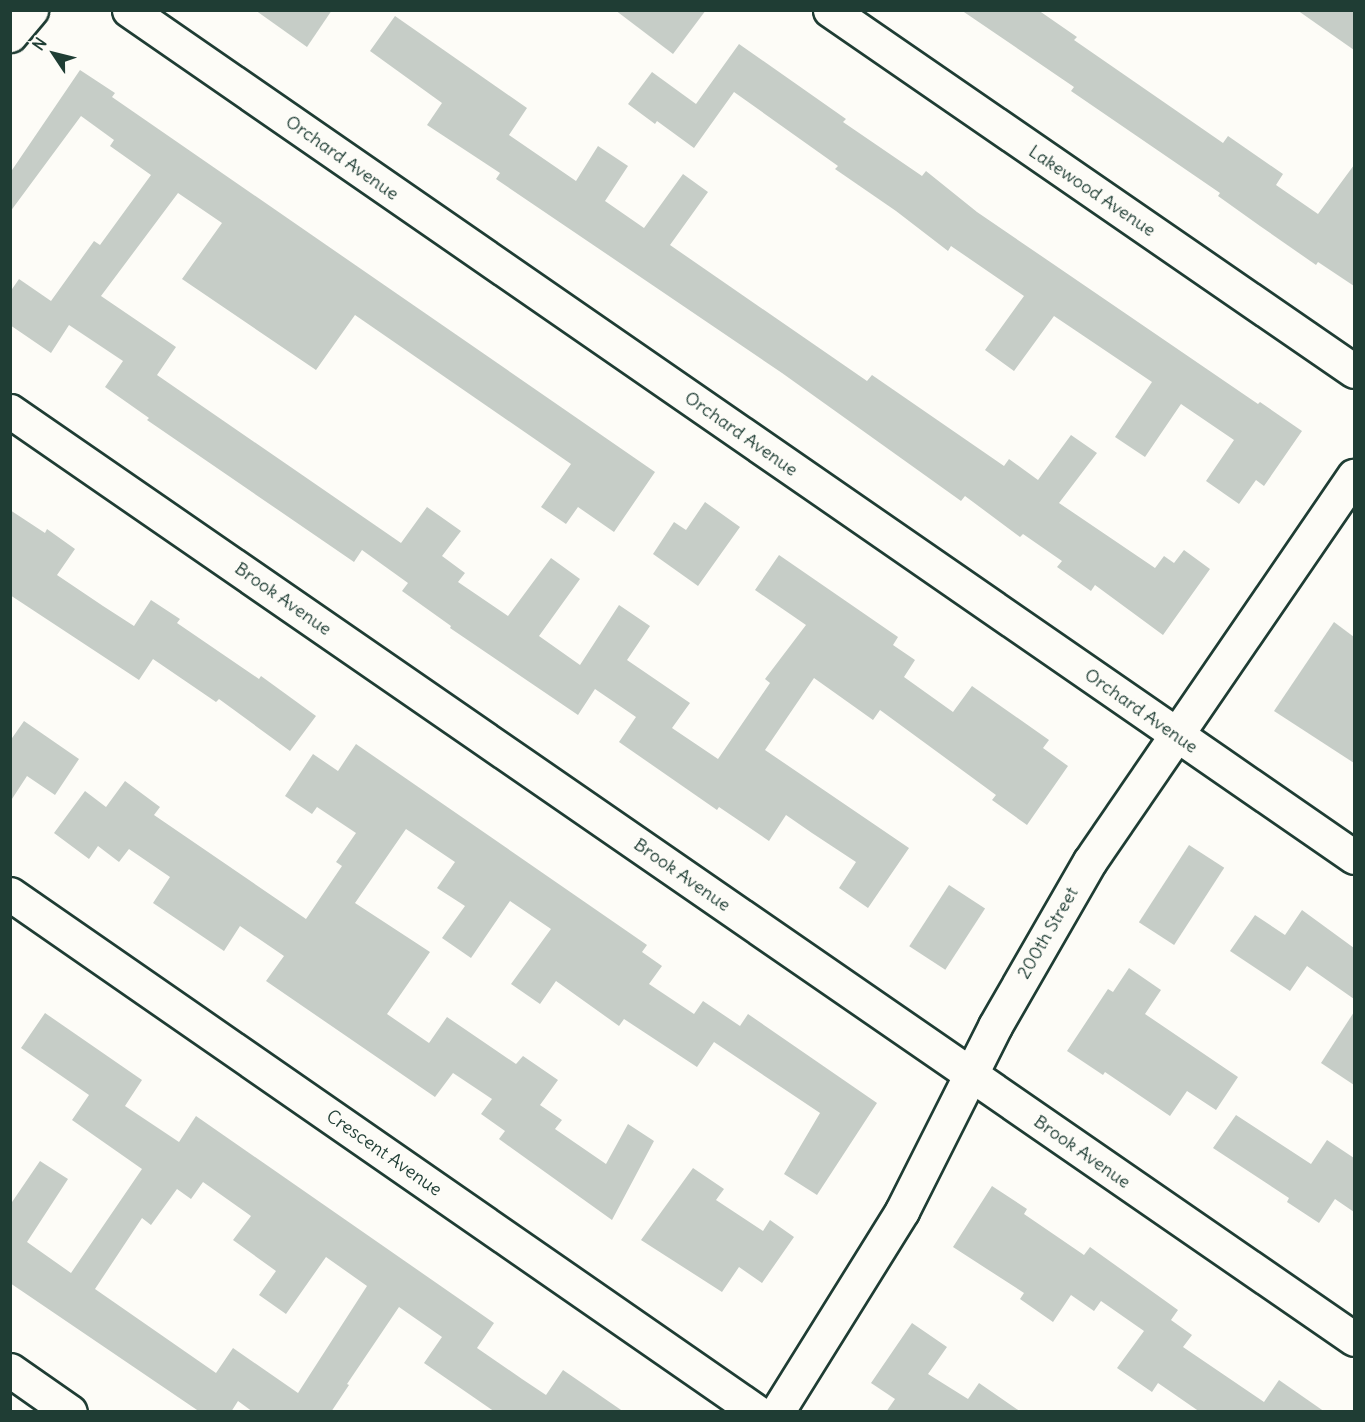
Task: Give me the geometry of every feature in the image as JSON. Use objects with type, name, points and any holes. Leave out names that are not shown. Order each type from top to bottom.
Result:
[{"type":"street","points":[[10,35],[31,10]]},
{"type":"street","name":"Orchard Avenue","points":[[129,10],[1354,857]]},
{"type":"street","name":"Lakewood Avenue","points":[[830,10],[1354,370]]},
{"type":"street","name":"Brook Avenue","points":[[10,411],[1354,1340]]},
{"type":"street","name":"200th Street","points":[[777,1412],[902,1211],[971,1074],[1050,927],[1090,861],[1354,476]]},
{"type":"street","name":"Crescent Avenue","points":[[10,894],[757,1412]]},
{"type":"street","points":[[10,1370],[70,1412]]},
{"type":"building","points":[[255,10],[332,10],[307,47]]},
{"type":"building","points":[[615,10],[706,10],[673,54]]},
{"type":"building","points":[[961,10],[1038,10],[1077,37],[1074,40],[1223,143],[1228,136],[1283,174],[1276,185],[1318,214],[1354,165],[1354,286],[1318,262],[1316,265],[1260,226],[1218,196],[1220,193],[1071,91],[1074,87]]},
{"type":"building","points":[[1297,10],[1354,10],[1354,50]]},
{"type":"building","points":[[395,16],[527,108],[509,135],[576,181],[598,146],[628,166],[605,201],[644,228],[683,174],[708,192],[670,245],[867,381],[872,375],[1004,466],[1009,459],[1038,480],[1071,435],[1097,453],[1059,503],[1155,568],[1164,556],[1174,563],[1184,550],[1210,569],[1163,635],[1095,585],[1091,591],[1057,567],[1062,561],[1023,534],[1020,537],[965,496],[961,501],[782,373],[496,179],[500,173],[427,125],[442,103],[370,51]]},
{"type":"building","points":[[739,44],[846,119],[843,122],[922,176],[926,171],[977,212],[1258,404],[1260,402],[1302,431],[1264,486],[1256,480],[1239,504],[1206,481],[1234,440],[1181,404],[1145,457],[1115,437],[1152,382],[1054,316],[1014,371],[985,350],[1024,296],[951,246],[948,251],[896,211],[835,169],[838,166],[734,92],[694,148],[657,121],[655,124],[628,104],[652,72],[696,104]]},
{"type":"building","points":[[80,70],[115,93],[112,97],[655,472],[614,532],[578,507],[566,524],[541,507],[571,464],[355,315],[316,370],[182,279],[222,223],[178,193],[101,296],[176,347],[157,375],[401,543],[427,507],[461,531],[442,556],[465,573],[458,582],[508,616],[551,558],[580,579],[539,636],[580,665],[619,605],[650,626],[627,660],[690,703],[672,728],[718,759],[770,683],[765,679],[806,625],[755,590],[779,555],[898,637],[893,645],[915,660],[904,677],[953,712],[972,686],[1049,740],[1043,748],[1068,766],[1027,825],[992,800],[996,795],[880,710],[873,720],[814,678],[765,750],[909,848],[868,908],[839,888],[856,862],[786,815],[769,841],[719,807],[717,810],[619,742],[636,717],[595,689],[578,715],[450,628],[451,626],[402,591],[408,583],[362,550],[354,562],[147,420],[149,418],[105,387],[123,361],[69,325],[51,353],[10,325],[10,292],[19,279],[51,301],[94,241],[100,245],[151,175],[110,146],[114,140],[81,116],[10,212],[10,173]]},
{"type":"building","points":[[705,502],[740,527],[698,586],[653,554],[674,522],[686,530]]},
{"type":"building","points":[[10,510],[45,533],[47,529],[75,549],[57,575],[103,606],[134,626],[151,600],[180,619],[177,623],[259,679],[261,676],[316,716],[290,751],[219,699],[216,702],[153,659],[139,680],[10,595]]},
{"type":"building","points":[[1334,622],[1354,637],[1354,763],[1274,711]]},
{"type":"building","points":[[24,721],[79,759],[55,795],[27,776],[10,802],[10,741]]},
{"type":"building","points":[[356,744],[647,945],[642,952],[662,966],[649,984],[694,1014],[703,1001],[740,1026],[748,1014],[877,1103],[817,1195],[784,1174],[820,1113],[714,1042],[697,1067],[624,1019],[619,1026],[556,981],[540,1004],[511,984],[551,929],[510,901],[471,958],[442,938],[465,906],[437,888],[455,862],[406,829],[355,903],[430,952],[387,1014],[429,1043],[447,1017],[516,1064],[523,1056],[558,1080],[540,1105],[562,1120],[555,1129],[606,1164],[628,1124],[654,1141],[612,1220],[499,1139],[505,1131],[481,1114],[492,1099],[453,1073],[435,1097],[266,981],[284,956],[240,926],[224,951],[153,903],[170,877],[129,849],[119,862],[98,846],[89,859],[54,833],[85,791],[106,807],[125,781],[160,807],[154,815],[306,919],[342,866],[336,862],[356,833],[317,807],[312,814],[285,796],[313,754],[338,771]]},
{"type":"building","points":[[1189,845],[1224,868],[1174,945],[1139,922]]},
{"type":"building","points":[[949,885],[985,908],[945,970],[909,946]]},
{"type":"building","points":[[1302,910],[1354,948],[1354,999],[1307,966],[1290,991],[1230,951],[1255,915],[1285,935]]},
{"type":"building","points":[[1129,968],[1161,990],[1145,1014],[1238,1077],[1216,1110],[1187,1091],[1170,1116],[1105,1072],[1103,1075],[1067,1051],[1108,989],[1113,992]]},
{"type":"building","points":[[1354,1012],[1354,1085],[1321,1063]]},
{"type":"building","points":[[45,1013],[142,1080],[125,1106],[179,1142],[196,1116],[494,1323],[477,1348],[546,1395],[563,1370],[624,1412],[495,1412],[424,1363],[442,1337],[399,1307],[331,1412],[253,1412],[238,1401],[231,1412],[200,1412],[10,1283],[10,1205],[40,1161],[68,1179],[27,1242],[71,1273],[142,1169],[72,1120],[89,1095],[21,1048]],"holes":[[[203,1182],[251,1216],[233,1240],[276,1271],[259,1295],[286,1314],[326,1257],[367,1286],[298,1393],[233,1348],[216,1373],[95,1289],[142,1218],[151,1225],[177,1189],[191,1199]]]},
{"type":"building","points":[[1236,1115],[1311,1164],[1327,1140],[1354,1158],[1354,1212],[1335,1199],[1319,1223],[1287,1202],[1289,1198],[1213,1148]]},
{"type":"building","points":[[693,1168],[724,1189],[716,1200],[763,1231],[770,1220],[794,1237],[762,1283],[739,1267],[722,1292],[641,1240]]},
{"type":"building","points":[[992,1186],[1027,1209],[1024,1214],[1084,1255],[1090,1247],[1178,1310],[1171,1320],[1192,1335],[1183,1347],[1264,1402],[1279,1380],[1325,1412],[1200,1412],[1158,1383],[1152,1392],[1117,1368],[1144,1331],[1101,1301],[1094,1311],[1071,1295],[1053,1322],[1020,1299],[1024,1293],[953,1247]]},
{"type":"building","points":[[912,1323],[947,1347],[928,1374],[968,1399],[979,1383],[1021,1412],[886,1412],[895,1399],[871,1383]]}]
